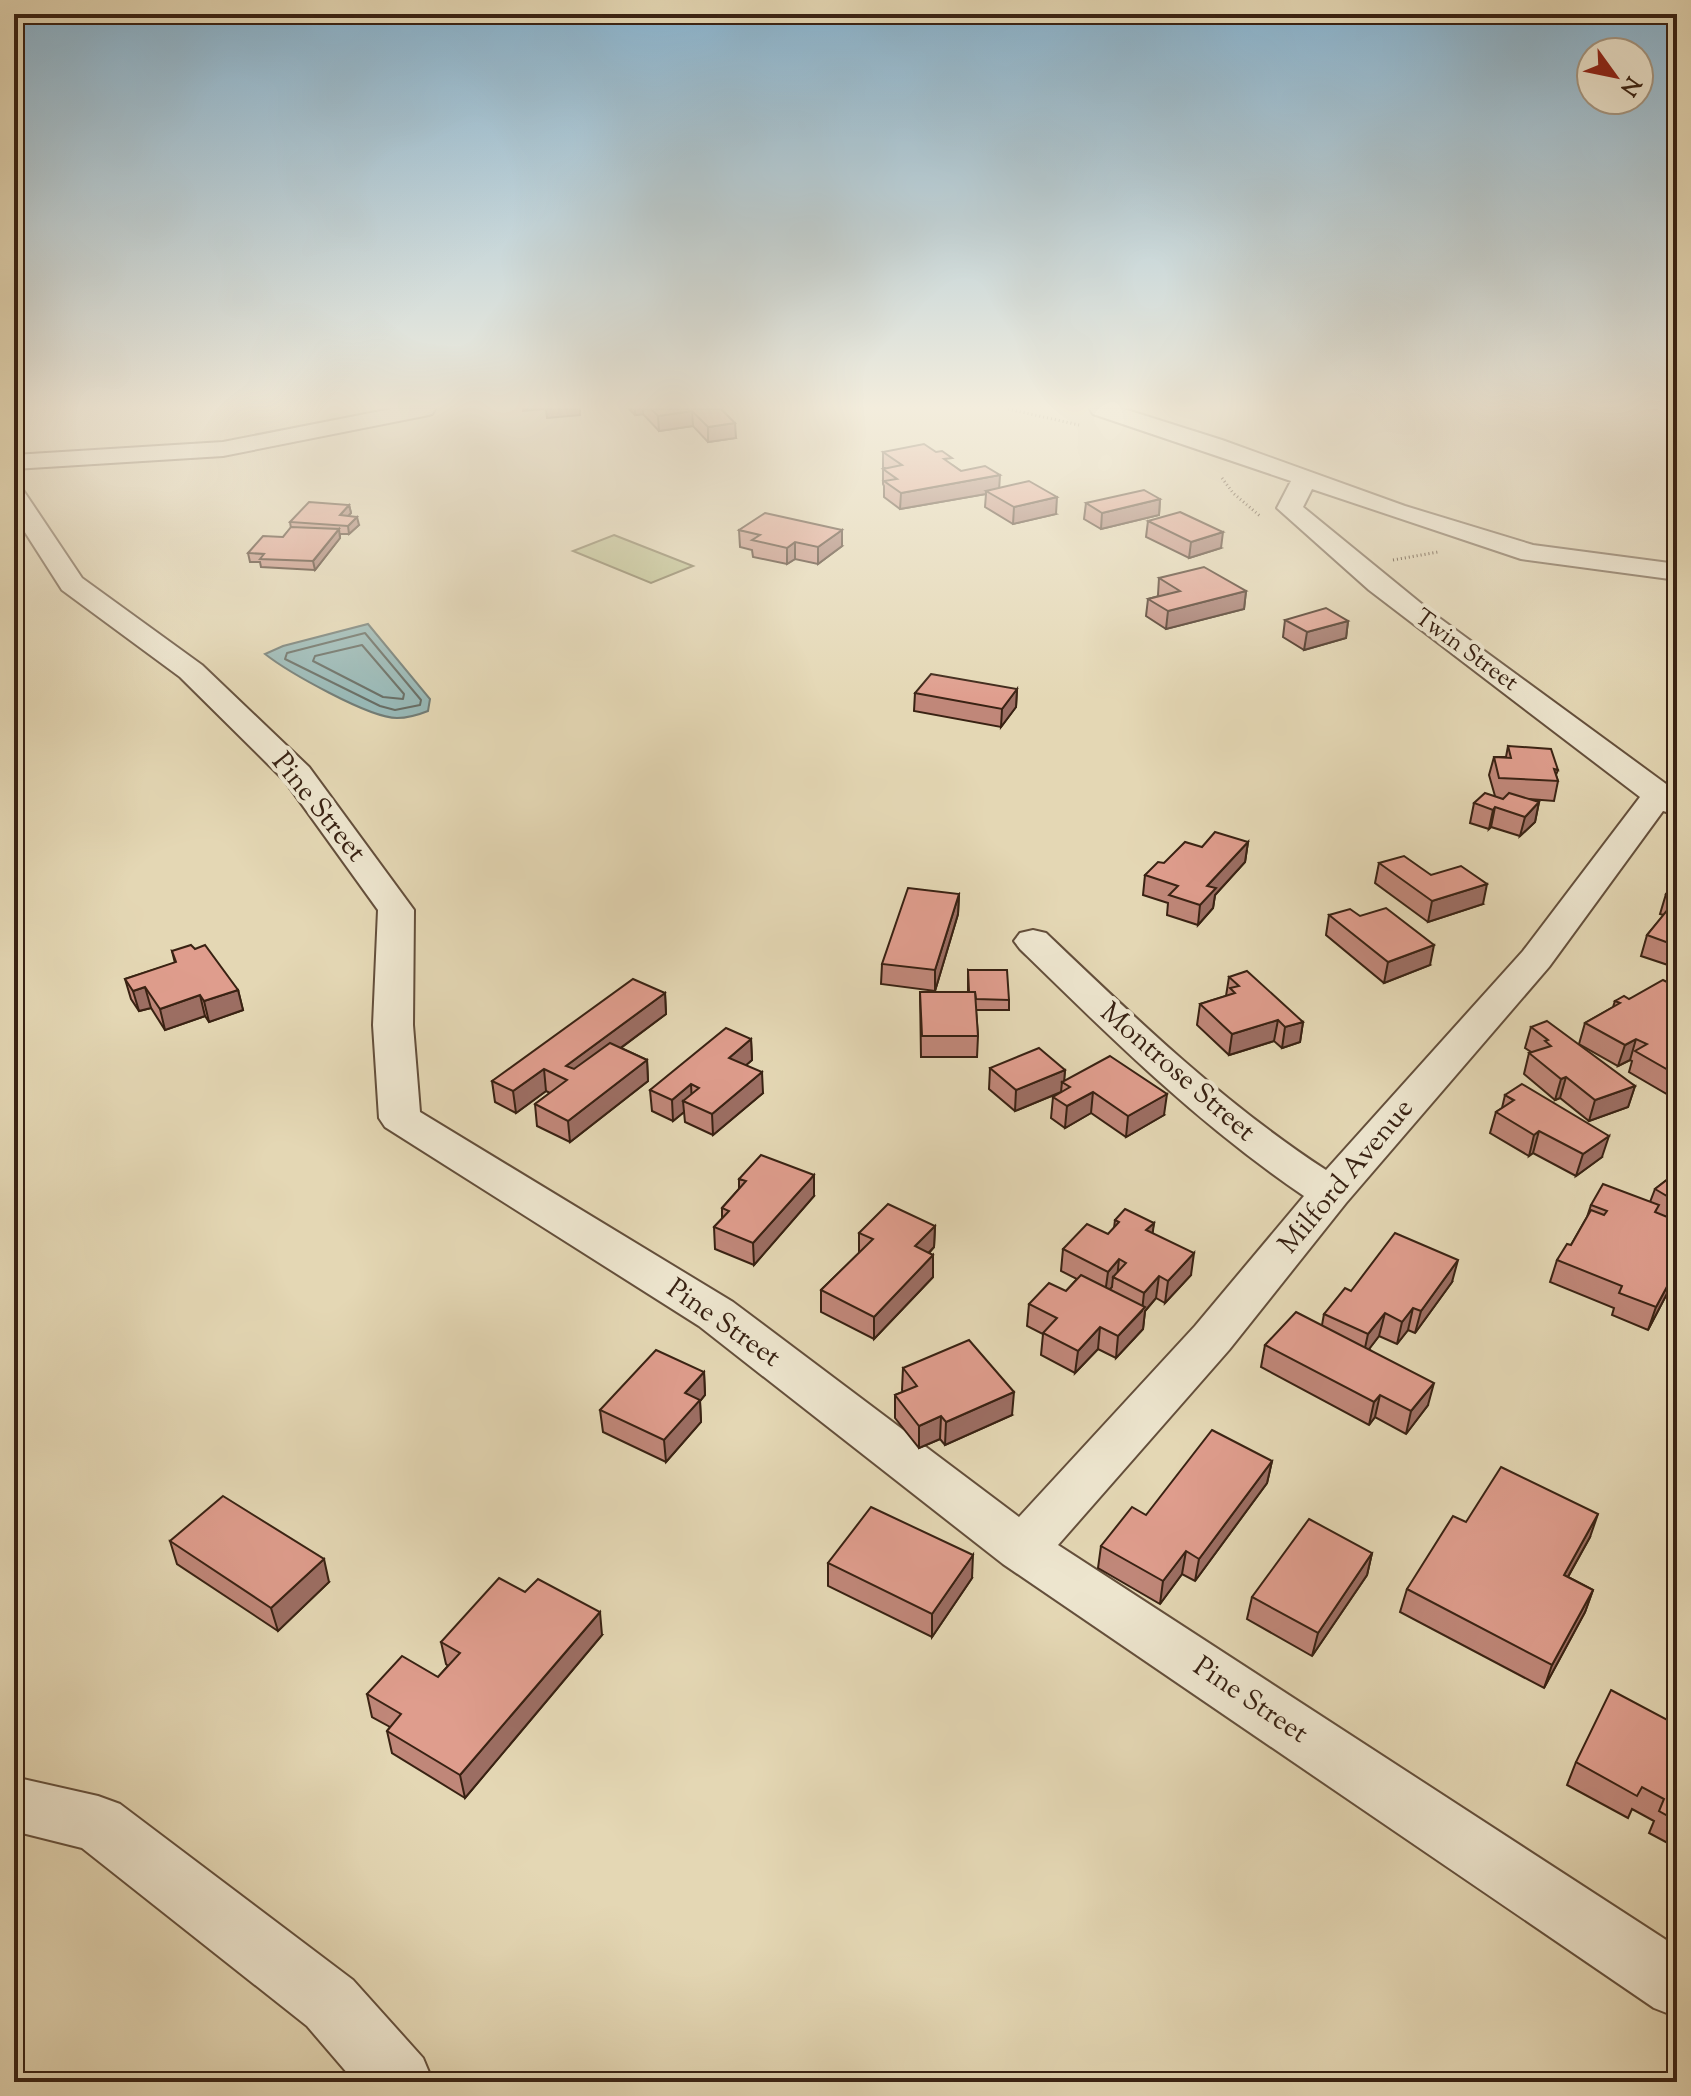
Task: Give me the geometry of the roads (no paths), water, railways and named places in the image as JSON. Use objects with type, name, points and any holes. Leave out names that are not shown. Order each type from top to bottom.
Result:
[{"type":"street","name":"Pine Street","points":[[22,507],[72,584],[191,671],[297,774],[396,910],[393,1025],[400,1118],[716,1314],[1022,1549],[1677,1985]]},
{"type":"street","name":"Twin Street","points":[[1291,507],[1384,590],[1668,800]]},
{"type":"street","points":[[1384,507],[1530,553],[1677,572]]},
{"type":"street","name":"Milford Avenue","points":[[1022,1549],[1212,1338],[1330,1193],[1536,959],[1668,800]]},
{"type":"street","name":"Montrose Street","points":[[1033,941],[1156,1060],[1277,1160],[1330,1193]]},
{"type":"street","points":[[14,1804],[98,1824],[330,2003],[399,2082]]},
{"type":"water","points":[[368,624],[430,699],[428,711],[397,718],[368,711],[309,682],[265,654],[283,646]]}]
